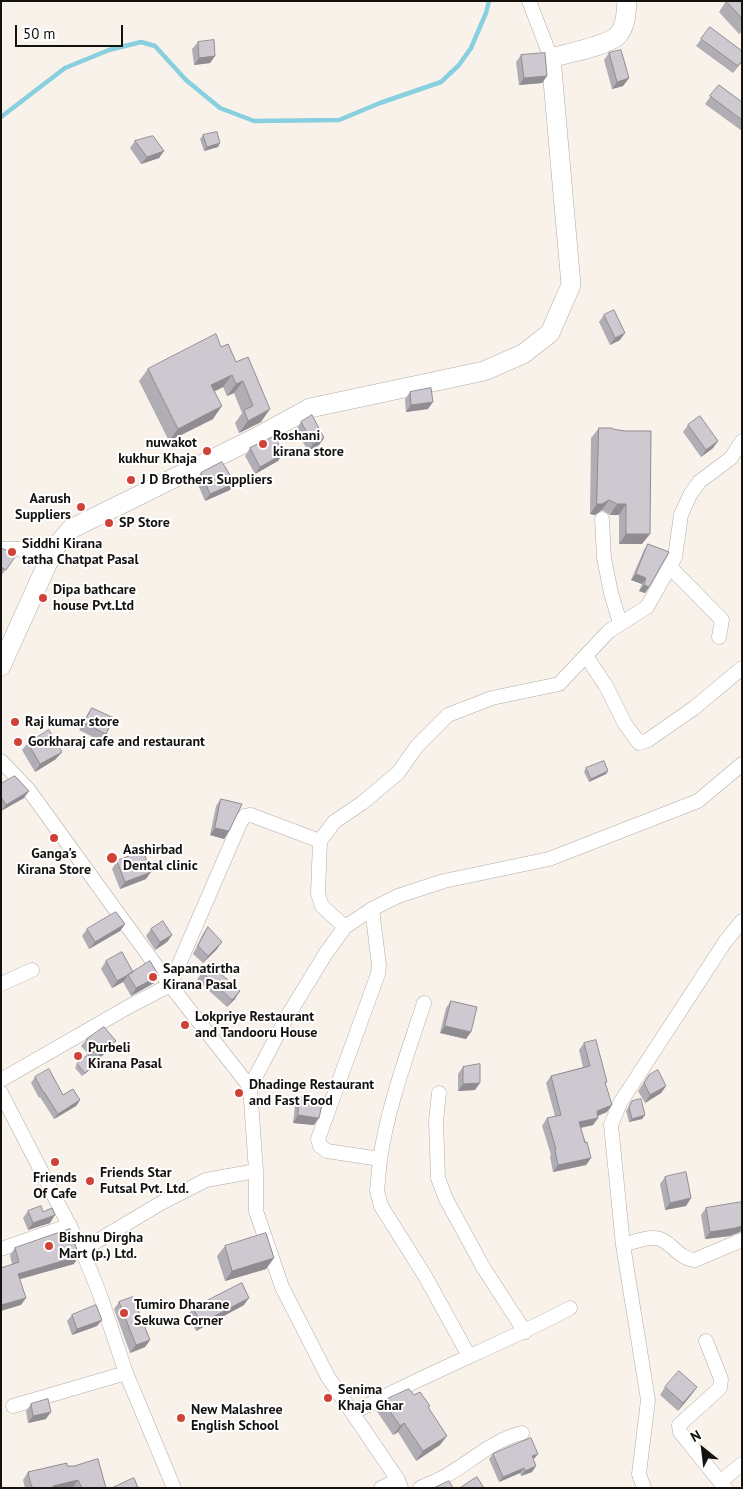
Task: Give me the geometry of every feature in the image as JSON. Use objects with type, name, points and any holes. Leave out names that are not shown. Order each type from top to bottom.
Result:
[{"type":"street","points":[[1,666],[54,549],[71,529],[255,438],[310,408],[484,371],[523,354],[550,333],[571,285],[551,58],[529,1]]},
{"type":"street","points":[[551,58],[609,42],[618,34],[626,18],[627,1]]},
{"type":"street","points":[[345,927],[322,906],[318,894],[320,841],[334,822],[362,804],[398,773],[417,746],[448,715],[492,698],[559,684],[609,631],[648,607],[676,557],[681,515],[690,495],[699,482],[731,458],[742,441]]},
{"type":"street","points":[[602,519],[604,558],[611,593],[620,623]]},
{"type":"street","points":[[1,549],[54,549]]},
{"type":"street","points":[[670,567],[722,620],[719,637]]},
{"type":"street","points":[[586,656],[606,686],[625,724],[639,743],[648,740],[694,708],[742,668]]},
{"type":"street","points":[[1,761],[28,789],[170,985],[250,1087]]},
{"type":"street","points":[[381,1488],[400,1484],[328,1377],[282,1287],[256,1211],[256,1171],[250,1087],[287,1017],[326,953],[345,927],[372,909],[398,896],[444,881],[549,859],[698,801],[742,764]]},
{"type":"street","points":[[1,1080],[170,985],[241,821],[245,816],[251,814],[320,841]]},
{"type":"street","points":[[372,909],[379,965],[378,974],[318,1139],[320,1146],[327,1151],[380,1159]]},
{"type":"street","points":[[644,1488],[639,1474],[648,1400],[623,1245],[611,1125],[620,1103],[725,942],[742,921]]},
{"type":"street","points":[[1,984],[32,970]]},
{"type":"street","points":[[424,1003],[385,1128],[377,1190],[381,1206],[425,1276],[469,1356]]},
{"type":"street","points":[[1,1093],[82,1250],[99,1292],[126,1373],[174,1488]]},
{"type":"street","points":[[439,1093],[436,1121],[438,1178],[446,1198],[483,1267],[525,1332]]},
{"type":"street","points":[[82,1250],[162,1203],[206,1180],[256,1171]]},
{"type":"street","points":[[1,1249],[70,1224]]},
{"type":"street","points":[[623,1245],[654,1238],[669,1244],[687,1259],[695,1260],[742,1240]]},
{"type":"street","points":[[353,1413],[469,1356],[525,1332],[570,1308]]},
{"type":"street","points":[[706,1341],[721,1379],[720,1388],[679,1425],[680,1432],[722,1485],[742,1464]]},
{"type":"street","points":[[13,1406],[126,1373]]},
{"type":"street","points":[[420,1488],[440,1480],[479,1453],[510,1436],[522,1433]]},
{"type":"building","points":[[726,1],[742,1],[742,18]]},
{"type":"building","points":[[710,27],[742,51],[742,61],[738,66],[701,39]]},
{"type":"building","points":[[214,40],[215,56],[199,58],[198,42]]},
{"type":"building","points":[[621,50],[629,78],[617,82],[609,53]]},
{"type":"building","points":[[545,53],[547,76],[524,78],[521,55]]},
{"type":"building","points":[[719,85],[742,102],[742,120],[710,96]]},
{"type":"building","points":[[217,132],[220,143],[207,147],[203,135]]},
{"type":"building","points":[[153,136],[164,151],[147,157],[135,141]]},
{"type":"building","points":[[614,310],[625,333],[615,338],[604,315]]},
{"type":"building","points":[[216,334],[221,347],[228,344],[236,362],[248,357],[270,409],[248,421],[244,410],[253,406],[243,381],[236,384],[232,375],[211,385],[222,406],[178,429],[148,369]]},
{"type":"building","points":[[431,388],[433,402],[411,405],[410,392]]},
{"type":"building","points":[[312,415],[324,438],[313,444],[301,422]]},
{"type":"building","points":[[700,416],[718,441],[706,450],[688,425]]},
{"type":"building","points":[[599,428],[651,431],[650,534],[626,534],[626,504],[617,504],[609,500],[602,504],[597,504]]},
{"type":"building","points":[[275,436],[283,454],[260,467],[250,448]]},
{"type":"building","points":[[222,462],[235,483],[210,494],[201,473]]},
{"type":"building","points":[[648,544],[669,552],[649,587],[644,585],[646,578],[636,574]]},
{"type":"building","points":[[1,548],[17,554],[6,570],[1,567]]},
{"type":"building","points":[[92,708],[114,718],[106,734],[84,723]]},
{"type":"building","points":[[49,730],[62,752],[40,764],[28,743]]},
{"type":"building","points":[[604,761],[608,771],[591,779],[586,768]]},
{"type":"building","points":[[15,776],[29,791],[6,805],[1,797],[1,784]]},
{"type":"building","points":[[221,799],[242,804],[229,831],[215,828]]},
{"type":"building","points":[[143,851],[151,872],[125,882],[117,861]]},
{"type":"building","points":[[116,912],[125,924],[95,942],[87,929]]},
{"type":"building","points":[[163,921],[172,935],[160,942],[151,929]]},
{"type":"building","points":[[208,927],[222,942],[208,956],[198,946]]},
{"type":"building","points":[[122,952],[133,972],[117,981],[106,961]]},
{"type":"building","points":[[150,961],[159,976],[136,988],[128,975]]},
{"type":"building","points":[[210,964],[240,991],[232,1000],[202,972]]},
{"type":"building","points":[[451,1001],[477,1007],[471,1032],[445,1026]]},
{"type":"building","points":[[104,1027],[116,1041],[100,1054],[87,1039]]},
{"type":"building","points":[[596,1040],[612,1105],[597,1111],[598,1118],[579,1122],[591,1158],[558,1165],[556,1149],[547,1118],[561,1115],[551,1076],[590,1066],[584,1043]]},
{"type":"building","points":[[88,1055],[96,1063],[85,1073],[77,1064]]},
{"type":"building","points":[[480,1064],[480,1083],[463,1084],[463,1067]]},
{"type":"building","points":[[49,1069],[63,1095],[73,1089],[80,1100],[58,1114],[35,1077]]},
{"type":"building","points":[[658,1070],[666,1086],[650,1095],[644,1083],[649,1075]]},
{"type":"building","points":[[300,1097],[323,1100],[319,1118],[298,1115]]},
{"type":"building","points":[[641,1099],[645,1115],[632,1119],[629,1107],[632,1101]]},
{"type":"building","points":[[686,1172],[691,1198],[670,1203],[665,1177]]},
{"type":"building","points":[[742,1202],[742,1226],[710,1232],[706,1208]]},
{"type":"building","points":[[41,1206],[43,1212],[52,1208],[55,1215],[33,1223],[28,1211]]},
{"type":"building","points":[[70,1229],[79,1256],[18,1274],[26,1298],[1,1305],[1,1268],[19,1262],[15,1248]]},
{"type":"building","points":[[266,1233],[274,1258],[232,1271],[225,1246]]},
{"type":"building","points":[[242,1283],[249,1298],[201,1323],[193,1308]]},
{"type":"building","points":[[133,1297],[150,1340],[136,1345],[119,1302]]},
{"type":"building","points":[[96,1305],[102,1320],[77,1329],[72,1315]]},
{"type":"building","points":[[679,1371],[697,1387],[683,1403],[665,1387]]},
{"type":"building","points":[[409,1389],[414,1395],[420,1392],[447,1436],[423,1451],[404,1423],[400,1426],[383,1401]]},
{"type":"building","points":[[48,1399],[51,1412],[33,1416],[31,1404]]},
{"type":"building","points":[[531,1438],[538,1454],[532,1456],[536,1466],[525,1471],[524,1468],[503,1477],[493,1454]]},
{"type":"building","points":[[98,1459],[106,1488],[82,1488],[78,1480],[53,1486],[53,1488],[33,1488],[31,1485],[28,1472],[67,1463],[67,1466],[74,1466]]},
{"type":"building","points":[[477,1477],[484,1488],[460,1488]]},
{"type":"building","points":[[134,1478],[138,1488],[112,1488]]},
{"type":"building","points":[[449,1481],[453,1488],[434,1488]]},
{"type":"waterway","points":[[1,117],[65,68],[109,50],[141,42],[155,46],[186,80],[220,108],[254,121],[339,120],[380,103],[441,82],[459,65],[471,48],[489,1]]},
{"type":"place","name":"Roshani kirana store","points":[[263,444]]},
{"type":"place","name":"nuwakot kukhur Khaja","points":[[207,451]]},
{"type":"place","name":"J D Brothers Suppliers","points":[[131,480]]},
{"type":"place","name":"Aarush Suppliers","points":[[81,507]]},
{"type":"place","name":"SP Store","points":[[109,523]]},
{"type":"place","name":"Siddhi Kirana tatha Chatpat Pasal","points":[[12,552]]},
{"type":"place","name":"Dipa bathcare house Pvt.Ltd","points":[[43,598]]},
{"type":"place","name":"Raj kumar store","points":[[15,722]]},
{"type":"place","name":"Gorkharaj cafe and restaurant","points":[[18,742]]},
{"type":"place","name":"Ganga's Kirana Store","points":[[54,838]]},
{"type":"place","name":"Aashirbad Dental clinic","points":[[112,858]]},
{"type":"place","name":"Sapanatirtha Kirana Pasal","points":[[153,977]]},
{"type":"place","name":"Lokpriye Restaurant and Tandooru House","points":[[185,1025]]},
{"type":"place","name":"Purbeli Kirana Pasal","points":[[78,1056]]},
{"type":"place","name":"Dhadinge Restaurant and Fast Food","points":[[239,1093]]},
{"type":"place","name":"Friends Of Cafe","points":[[55,1162]]},
{"type":"place","name":"Friends Star Futsal Pvt. Ltd.","points":[[90,1181]]},
{"type":"place","name":"Bishnu Dirgha Mart (p.) Ltd.","points":[[49,1246]]},
{"type":"place","name":"Tumiro Dharane Sekuwa Corner","points":[[124,1313]]},
{"type":"place","name":"Senima Khaja Ghar","points":[[328,1398]]},
{"type":"place","name":"New Malashree English School","points":[[181,1418]]}]
